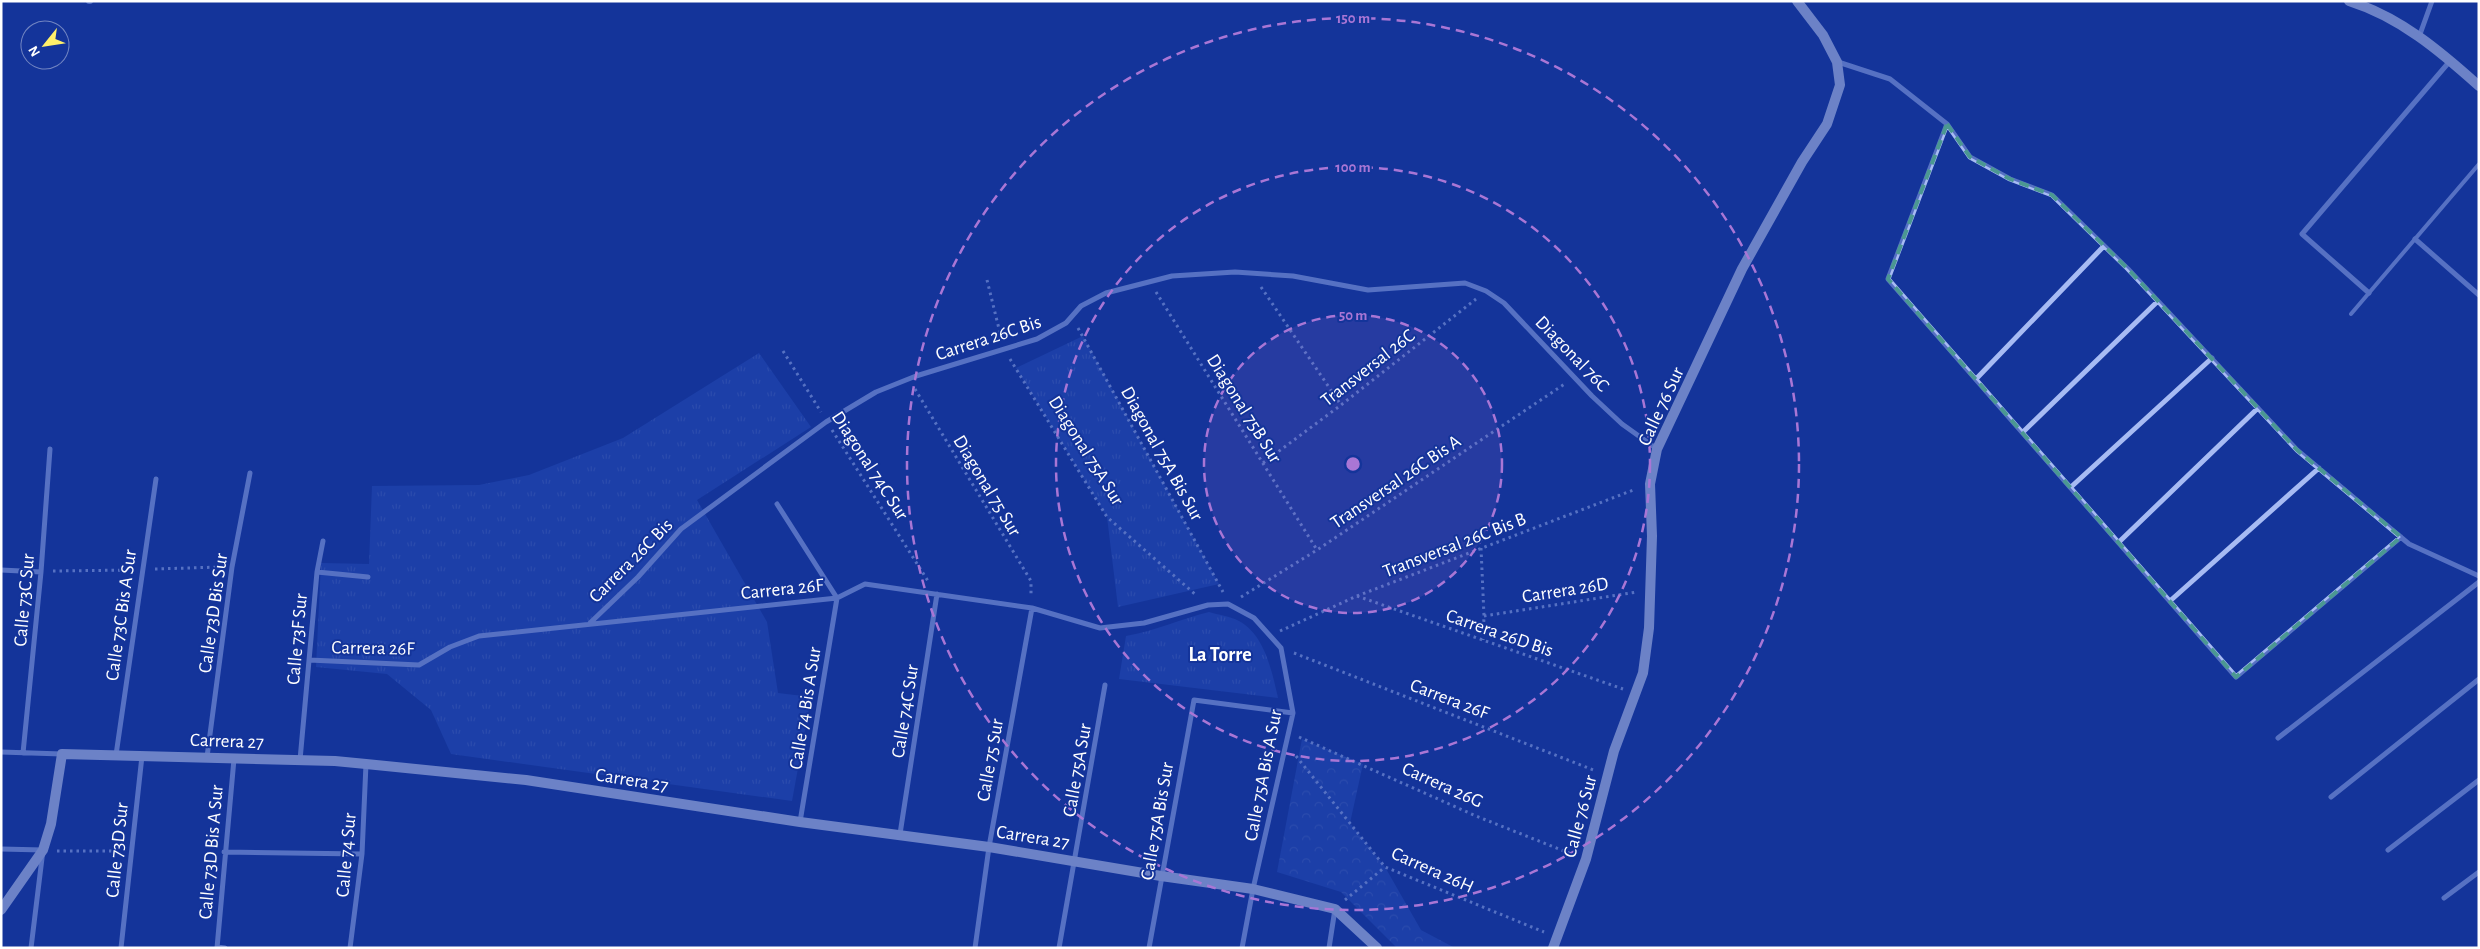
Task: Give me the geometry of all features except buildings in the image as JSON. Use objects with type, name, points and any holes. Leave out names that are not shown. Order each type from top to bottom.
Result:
[{"type":"street","name":"Calle 76 Sur","points":[[1552,948],[1586,859],[1614,751],[1643,673],[1649,628],[1652,536],[1650,484],[1657,449],[1742,269],[1802,162],[1827,124],[1840,84],[1837,62],[1823,34],[1797,1]]},
{"type":"street","points":[[2349,1],[2402,24],[2450,60],[2479,86]]},
{"type":"street","points":[[2419,37],[2432,1]]},
{"type":"street","points":[[2369,293],[2302,234],[2450,60]]},
{"type":"street","points":[[1837,62],[1890,80],[1947,124],[1970,157],[2010,179],[2052,195],[2158,301],[2297,450],[2401,537],[2417,548],[2479,576]]},
{"type":"street","points":[[1947,124],[1888,279],[1977,378],[2236,677],[2401,537]]},
{"type":"street","points":[[2415,239],[2479,295]]},
{"type":"street","points":[[1977,378],[2104,246]]},
{"type":"street","name":"Carrera 26C Bis","points":[[589,623],[638,577],[681,529],[826,422],[876,392],[908,379],[1037,339],[1066,323],[1081,306],[1106,293],[1172,276],[1235,272],[1293,276],[1368,290],[1465,283]]},
{"type":"street","name":"Diagonal 76C","points":[[1465,283],[1486,291],[1504,303],[1575,378],[1622,424],[1657,449]]},
{"type":"street","points":[[2023,432],[2158,301]]},
{"type":"street","points":[[2071,487],[2212,358]]},
{"type":"street","points":[[2119,542],[2258,408]]},
{"type":"street","name":"Calle 73C Sur","points":[[23,753],[42,572],[50,449]]},
{"type":"street","points":[[2170,601],[2319,468]]},
{"type":"street","name":"Calle 73D Bis Sur","points":[[208,757],[232,567],[250,472]]},
{"type":"street","name":"Calle 73C Bis A Sur","points":[[116,755],[156,479]]},
{"type":"street","points":[[777,504],[837,598]]},
{"type":"street","points":[[318,572],[323,540]]},
{"type":"street","points":[[1,570],[42,572]]},
{"type":"street","name":"Calle 73F Sur","points":[[300,760],[318,572],[368,577]]},
{"type":"street","points":[[2278,738],[2479,582]]},
{"type":"street","name":"Carrera 26F","points":[[309,660],[419,666],[450,647],[479,636],[837,598],[865,584],[1032,608],[1100,628],[1144,623],[1208,605],[1228,604]]},
{"type":"street","name":"Calle 74C Sur","points":[[900,834],[937,594]]},
{"type":"street","name":"Calle 74 Bis A Sur","points":[[800,822],[837,598]]},
{"type":"street","name":"Calle 75A Bis A Sur","points":[[1228,604],[1254,618],[1281,648],[1293,713],[1290,733],[1253,889],[1242,948]]},
{"type":"street","name":"Calle 75 Sur","points":[[974,948],[989,846],[1032,608]]},
{"type":"street","points":[[2331,797],[2479,679]]},
{"type":"street","name":"Calle 75A Sur","points":[[1059,948],[1105,685]]},
{"type":"street","name":"Calle 75A Bis Sur","points":[[1149,948],[1194,700],[1293,713]]},
{"type":"street","name":"Carrera 27","points":[[1,752],[300,760],[366,764],[526,780],[800,822],[989,846],[1161,876],[1253,889]]},
{"type":"street","points":[[31,948],[43,850],[51,824],[62,754]]},
{"type":"street","name":"Calle 73D Sur","points":[[120,948],[142,756]]},
{"type":"street","name":"Calle 73D Bis A Sur","points":[[217,948],[224,852],[234,758]]},
{"type":"street","name":"Calle 74 Sur","points":[[350,948],[362,854],[366,764]]},
{"type":"street","points":[[2388,850],[2479,780]]},
{"type":"street","points":[[1,849],[43,850]]},
{"type":"street","points":[[1,910],[43,850]]},
{"type":"street","points":[[224,852],[362,854]]},
{"type":"street","points":[[2444,898],[2479,872]]},
{"type":"street","points":[[1253,889],[1335,909],[1377,948]]},
{"type":"street","points":[[1329,948],[1335,909]]},
{"type":"street","points":[[217,948],[225,948]]},
{"type":"lane","points":[[2351,314],[2479,164]]},
{"type":"path","points":[[1252,274],[1341,406]]},
{"type":"path","name":"Diagonal 75A Sur","points":[[987,280],[1004,350],[1107,517],[1208,605]]},
{"type":"path","name":"Diagonal 75B Sur","points":[[1150,282],[1317,550]]},
{"type":"path","name":"Transversal 26C","points":[[1263,463],[1341,406],[1486,291]]},
{"type":"path","name":"Diagonal 75A Bis Sur","points":[[1072,317],[1219,584],[1228,604]]},
{"type":"path","name":"Diagonal 74C Sur","points":[[783,351],[826,422],[937,594]]},
{"type":"path","name":"Transversal 26C Bis A","points":[[1228,604],[1317,550],[1575,378]]},
{"type":"path","name":"Diagonal 75 Sur","points":[[908,379],[1030,581],[1032,608]]},
{"type":"path","name":"Transversal 26C Bis B","points":[[1270,635],[1356,596],[1650,484]]},
{"type":"path","points":[[1481,548],[1484,616],[1482,640]]},
{"type":"path","name":"Carrera 26D","points":[[1484,616],[1650,590]]},
{"type":"path","name":"Carrera 26D Bis","points":[[1356,596],[1635,693]]},
{"type":"path","name":"Carrera 26F","points":[[1281,648],[1608,775]]},
{"type":"path","name":"Carrera 26G","points":[[1290,733],[1476,816],[1586,859]]},
{"type":"path","name":"Carrera 26H","points":[[1287,746],[1385,867],[1556,937]]},
{"type":"path","points":[[43,850],[131,852]]},
{"type":"path","points":[[1335,909],[1385,867]]},
{"type":"highlighted area","points":[[1947,124],[1970,157],[2010,179],[2052,195],[2128,269],[2297,450],[2401,537],[2236,677],[1888,279]]},
{"type":"green space","points":[[1083,336],[1219,584],[1118,607],[1107,517],[1016,368]]},
{"type":"green space","points":[[759,353],[811,427],[697,500],[767,622],[778,693],[811,697],[792,801],[451,754],[431,710],[387,674],[316,667],[321,563],[369,564],[372,486],[479,485],[529,475],[623,438]]},
{"type":"green space","points":[[1209,612],[1239,621],[1255,635],[1266,655],[1278,698],[1119,679],[1126,636]]},
{"type":"green space","points":[[1302,739],[1363,764],[1350,823],[1385,867],[1421,930],[1455,948],[1397,948],[1341,892],[1277,872]]},
{"type":"district","name":"La Torre","points":[[1220,654]]}]
